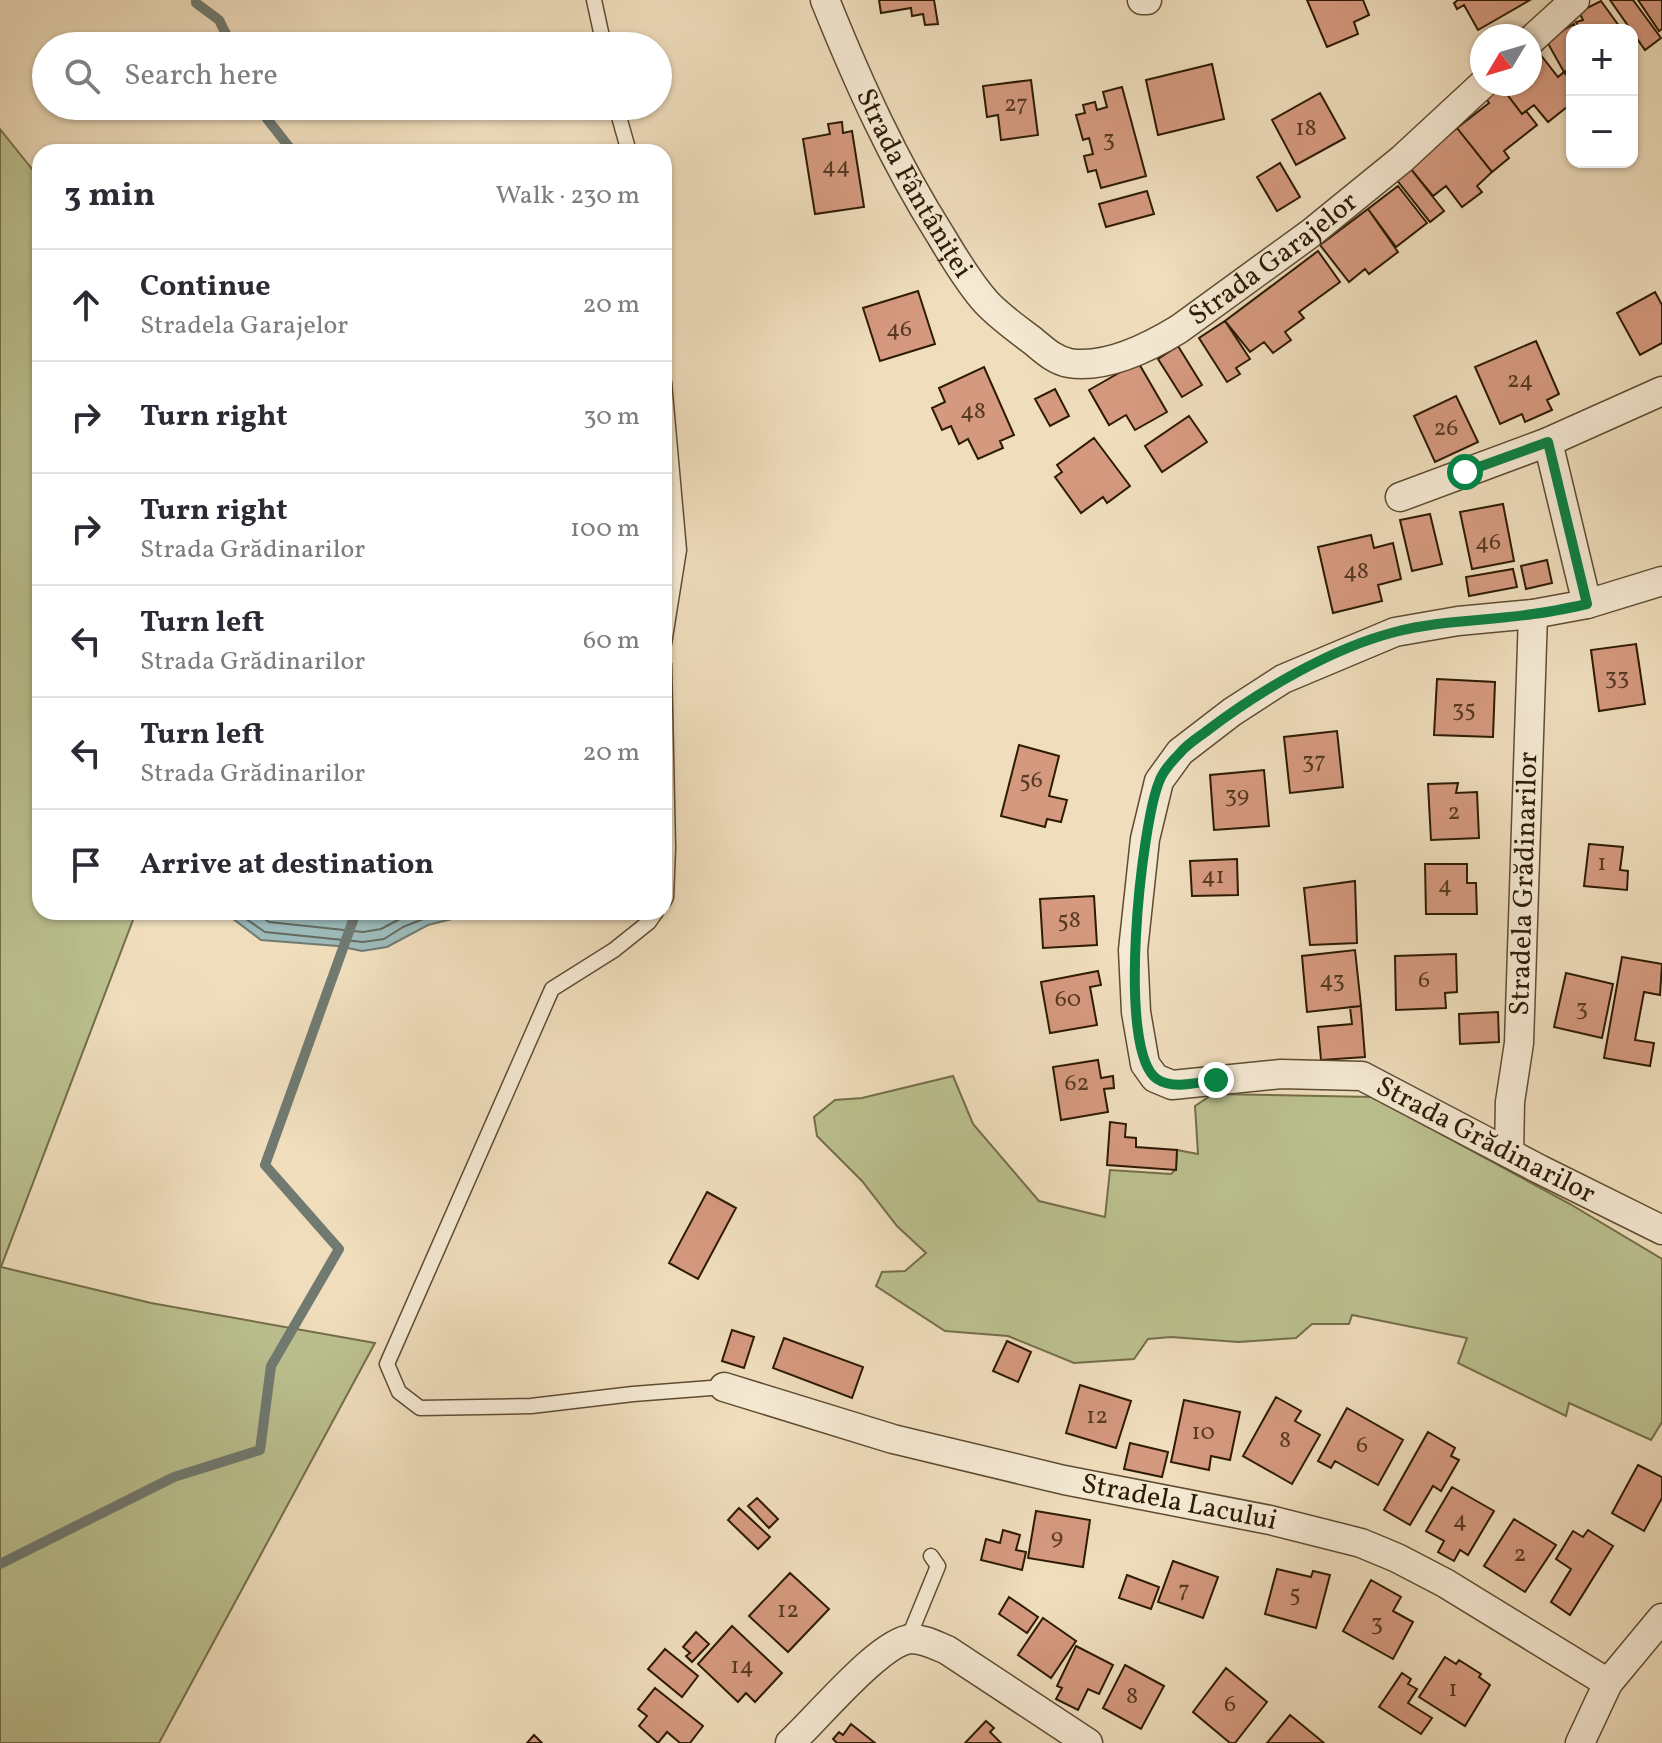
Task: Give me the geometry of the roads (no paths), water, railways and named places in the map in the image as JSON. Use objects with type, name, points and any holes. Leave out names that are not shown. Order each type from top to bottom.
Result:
[{"type":"street","name":"Strada Fântâniței","points":[[825,0],[870,108],[922,207],[985,301],[1037,344]]},
{"type":"street","points":[[1542,30],[1575,0]]},
{"type":"street","name":"Strada Garajelor","points":[[1037,344],[1050,355],[1068,362],[1086,363],[1129,353],[1158,342],[1311,233],[1402,159],[1470,96]]},
{"type":"street","points":[[1400,497],[1548,442],[1662,391]]},
{"type":"street","points":[[1548,442],[1587,604]]},
{"type":"street","name":"Strada Grădinarilor","points":[[1662,581],[1587,604],[1395,632],[1283,679],[1232,712],[1180,752],[1159,781],[1149,824],[1133,950],[1136,1012],[1145,1064],[1155,1078],[1172,1085],[1281,1074],[1362,1076],[1662,1230]]},
{"type":"street","name":"Stradela Grădinarilor","points":[[1509,1153],[1509,1112],[1519,1043],[1533,614]]},
{"type":"street","name":"Stradela Lacului","points":[[724,1387],[893,1439],[1064,1480],[1270,1520],[1361,1543],[1445,1583],[1608,1683]]},
{"type":"street","points":[[1580,1743],[1608,1683],[1656,1634]]},
{"type":"street","points":[[790,1743],[856,1676],[888,1650],[908,1639],[926,1641],[947,1650],[1088,1743]]},
{"type":"lane","points":[[594,0],[601,32]]},
{"type":"lane","points":[[620,120],[627,144]]},
{"type":"lane","points":[[672,472],[679,550],[672,594]]},
{"type":"lane","points":[[650,920],[614,950],[552,989],[387,1364],[399,1392],[420,1408],[531,1406],[724,1387]]},
{"type":"lane","points":[[908,1639],[938,1566],[931,1556]]},
{"type":"water","points":[[235,920],[448,920],[428,925],[387,947],[362,951],[261,940]]},
{"type":"waterway","points":[[196,0],[219,20],[225,32]]},
{"type":"waterway","points":[[268,120],[287,144]]},
{"type":"waterway","points":[[0,1564],[174,1477],[260,1450],[271,1366],[339,1249],[265,1165],[353,920]]}]
